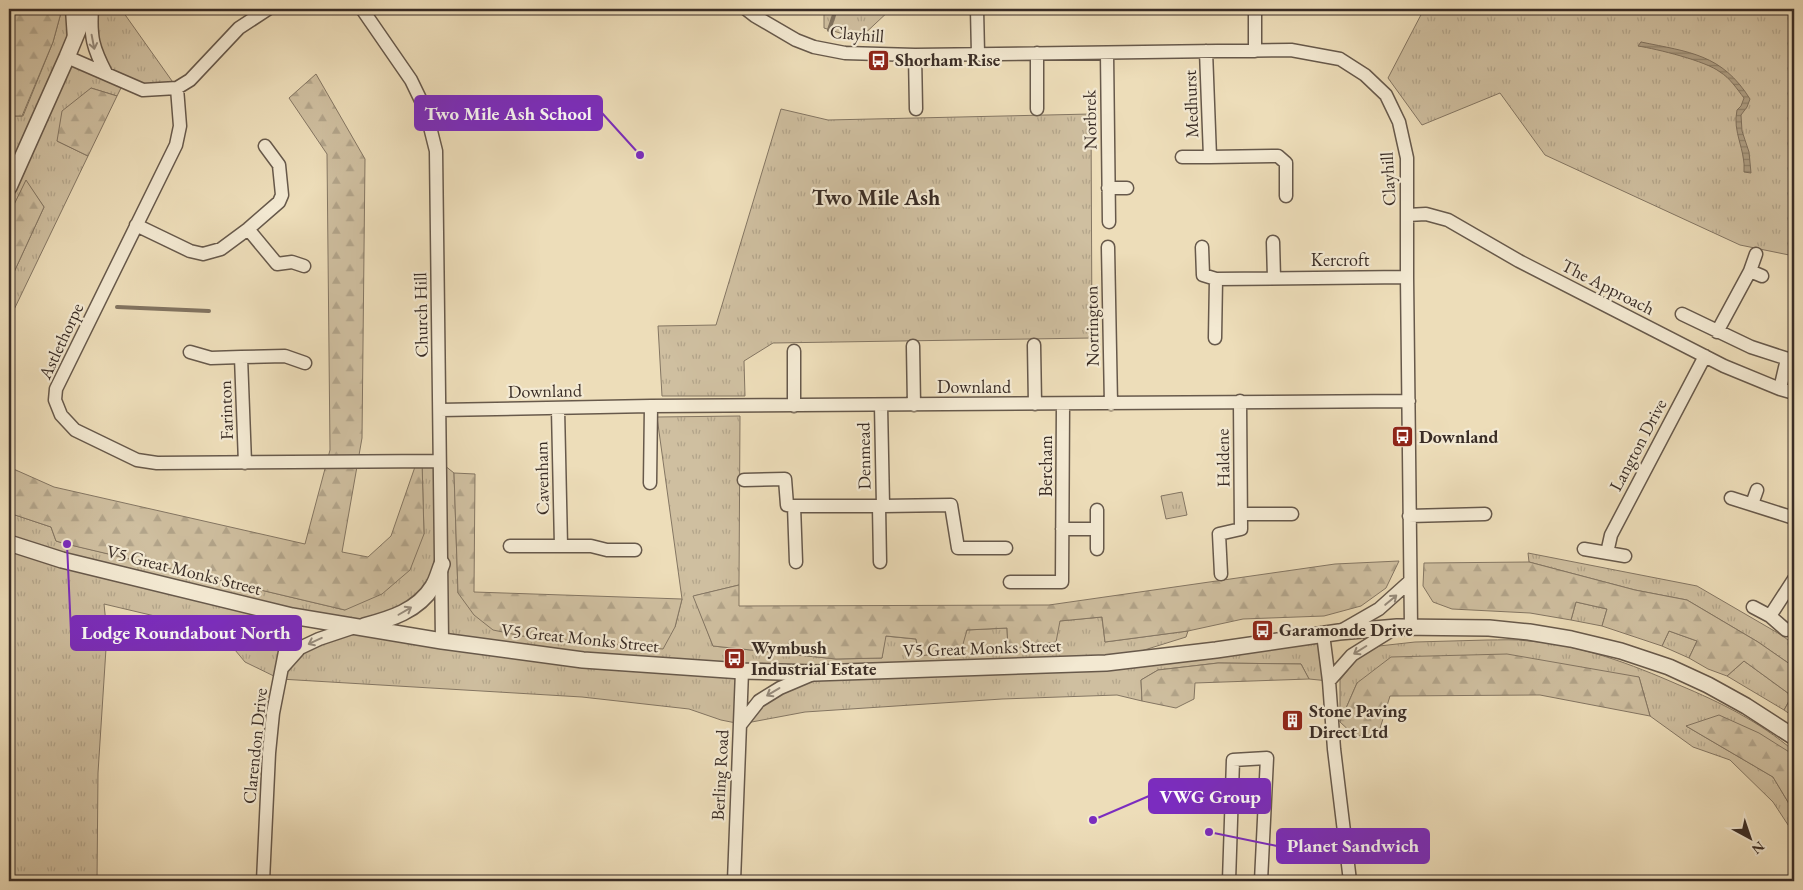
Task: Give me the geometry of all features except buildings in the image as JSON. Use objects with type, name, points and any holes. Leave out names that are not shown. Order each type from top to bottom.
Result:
[{"type":"street","points":[[72,9],[74,39]]},
{"type":"street","points":[[9,187],[68,57],[87,9]]},
{"type":"street","points":[[92,9],[91,30],[95,53],[106,73]]},
{"type":"street","name":"Church Hill","points":[[362,9],[411,80],[426,111],[436,151],[442,641]]},
{"type":"street","name":"Clayhill","points":[[746,9],[796,40],[814,47],[845,53],[915,55],[1290,50],[1340,59],[1365,75],[1386,95],[1399,122],[1407,158],[1410,582],[1404,627]]},
{"type":"street","points":[[977,9],[978,54]]},
{"type":"street","points":[[1255,9],[1255,51]]},
{"type":"street","points":[[68,57],[143,90],[177,88],[190,80],[239,28],[264,10]]},
{"type":"street","name":"Medhurst","points":[[1206,51],[1210,156]]},
{"type":"street","name":"Norbrek","points":[[1107,52],[1109,222]]},
{"type":"street","points":[[1037,54],[1037,109]]},
{"type":"street","points":[[915,55],[916,109]]},
{"type":"street","name":"Astlethorpe","points":[[177,88],[180,126],[176,145],[56,389],[55,400],[61,415],[75,430],[137,460],[156,464],[440,461]]},
{"type":"street","points":[[136,225],[190,251],[203,254],[221,250],[279,202],[282,195],[279,165],[265,146]]},
{"type":"street","name":"Medhurst","points":[[1182,157],[1278,156],[1286,163],[1286,196]]},
{"type":"street","points":[[1108,188],[1127,188]]},
{"type":"street","name":"The Approach","points":[[1407,215],[1426,214],[1448,220],[1519,261],[1724,366],[1780,389],[1794,392]]},
{"type":"street","points":[[248,229],[277,264],[292,262],[304,266]]},
{"type":"street","points":[[1273,242],[1274,278]]},
{"type":"street","name":"Norrington","points":[[1108,247],[1111,404]]},
{"type":"street","points":[[1202,247],[1203,275],[1216,279],[1216,338]]},
{"type":"street","points":[[1717,332],[1756,274],[1756,254]]},
{"type":"street","name":"Kercroft","points":[[1216,279],[1407,277]]},
{"type":"street","points":[[1682,314],[1752,347],[1791,360],[1780,389]]},
{"type":"street","name":"Downland","points":[[1034,345],[1035,404]]},
{"type":"street","name":"Downland","points":[[912,346],[914,405]]},
{"type":"street","points":[[794,351],[794,406]]},
{"type":"street","name":"Farinton","points":[[190,352],[211,358],[285,356],[304,363]]},
{"type":"street","name":"Farinton","points":[[241,356],[245,463]]},
{"type":"street","name":"Langton Drive","points":[[1608,552],[1611,535],[1705,356]]},
{"type":"street","name":"Downland","points":[[440,410],[651,406],[1111,404],[1409,400]]},
{"type":"street","name":"Haldene","points":[[1221,574],[1220,534],[1241,529],[1240,402]]},
{"type":"street","name":"Bercham","points":[[1010,582],[1062,582],[1064,404]]},
{"type":"street","name":"Denmead","points":[[880,562],[881,405]]},
{"type":"street","points":[[650,483],[651,406]]},
{"type":"street","name":"Cavenham","points":[[558,409],[561,546]]},
{"type":"street","points":[[744,480],[785,479],[787,506],[794,506],[796,562]]},
{"type":"street","points":[[1752,504],[1757,490]]},
{"type":"street","points":[[1731,498],[1794,518]]},
{"type":"street","name":"Denmead","points":[[794,506],[951,505],[958,548],[1006,548]]},
{"type":"street","points":[[1097,510],[1097,548]]},
{"type":"street","points":[[1241,514],[1292,514]]},
{"type":"street","points":[[1409,516],[1485,514]]},
{"type":"street","points":[[1062,529],[1097,529]]},
{"type":"street","name":"V5 Great Monks Street","points":[[9,543],[62,560],[292,616],[442,641],[583,660],[742,671],[815,673],[1106,663],[1216,650],[1339,632],[1404,627],[1489,628],[1529,632],[1571,639],[1621,651],[1669,667],[1746,706],[1794,737]]},
{"type":"street","points":[[510,546],[591,546],[607,550],[635,550]]},
{"type":"street","points":[[1584,549],[1625,556]]},
{"type":"street","points":[[357,627],[394,618],[418,604],[434,586],[442,564]]},
{"type":"street","points":[[1770,616],[1794,579]]},
{"type":"street","points":[[1339,632],[1378,609],[1410,582]]},
{"type":"street","points":[[1754,607],[1770,616],[1786,630]]},
{"type":"street","name":"Clarendon Drive","points":[[263,881],[269,753],[273,713],[292,616]]},
{"type":"street","name":"Clarendon Drive","points":[[282,668],[300,648],[319,639],[357,627]]},
{"type":"street","points":[[1329,681],[1352,655],[1404,627]]},
{"type":"street","points":[[1323,634],[1334,749],[1350,881]]},
{"type":"street","name":"Berling Road","points":[[734,881],[734,834],[741,724],[742,671]]},
{"type":"street","points":[[741,724],[759,701],[780,688],[815,673]]},
{"type":"street","points":[[1228,881],[1233,760],[1267,758],[1261,881]]},
{"type":"green space","points":[[9,9],[62,9],[53,42],[22,116],[9,116]]},
{"type":"green space","points":[[62,9],[72,9],[68,57],[105,73],[92,9],[121,9],[177,88],[124,82],[117,96],[91,88],[57,141],[88,156],[9,320],[9,283],[44,207],[26,181],[9,215],[9,116],[23,116],[53,42]]},
{"type":"green space","points":[[824,9],[891,9],[859,39],[824,28]]},
{"type":"green space","points":[[1424,9],[1794,9],[1794,256],[1740,245],[1545,155],[1500,93],[1422,125],[1388,78]]},
{"type":"green space","points":[[316,74],[365,159],[362,438],[342,552],[368,557],[391,536],[417,461],[422,461],[424,534],[410,570],[382,594],[345,610],[66,544],[56,541],[51,527],[9,513],[9,467],[54,487],[305,544],[330,450],[327,154],[289,98]]},
{"type":"green space","points":[[91,88],[117,96],[88,156],[57,141],[62,111]]},
{"type":"green space","points":[[781,109],[828,120],[1091,114],[1092,338],[773,343],[744,361],[745,396],[662,396],[658,326],[716,325]]},
{"type":"green space","points":[[26,180],[44,207],[9,283],[9,215]]},
{"type":"green space","points":[[740,416],[739,585],[694,596],[713,646],[836,659],[882,658],[885,636],[916,639],[919,656],[966,630],[1007,628],[1008,649],[1059,621],[1102,617],[1105,642],[1188,631],[1186,637],[1109,661],[1323,634],[1329,681],[1309,679],[1301,664],[1218,663],[1158,670],[1141,680],[1142,701],[1117,695],[1002,699],[805,712],[741,724],[721,720],[689,709],[582,697],[280,679],[245,662],[230,644],[214,630],[104,604],[107,633],[98,773],[97,881],[9,881],[9,513],[51,527],[56,541],[345,610],[424,534],[422,461],[439,461],[454,473],[458,593],[675,627],[682,599],[657,417]],"holes":[[[442,566],[442,641],[361,627],[418,603]],[[292,616],[354,627],[319,639],[282,667]],[[742,671],[813,673],[780,688],[741,723]]]},
{"type":"green space","points":[[454,473],[475,474],[474,592],[682,599],[675,627],[663,649],[522,636],[493,630],[474,615],[458,593]]},
{"type":"green space","points":[[1182,492],[1187,515],[1166,519],[1161,496]]},
{"type":"green space","points":[[1528,553],[1697,586],[1783,636],[1794,645],[1794,667],[1758,642],[1687,600],[1635,590],[1529,562]]},
{"type":"green space","points":[[1399,561],[1386,588],[1361,606],[1324,616],[1243,619],[1188,631],[1105,642],[1102,617],[1060,621],[1056,642],[1008,649],[1007,628],[967,630],[961,651],[919,656],[916,639],[886,636],[882,658],[836,659],[713,646],[693,596],[739,585],[739,606],[1049,605],[1335,564]]},
{"type":"green space","points":[[1529,562],[1635,590],[1687,600],[1758,642],[1794,667],[1794,717],[1784,710],[1792,696],[1744,661],[1727,676],[1708,669],[1689,658],[1697,641],[1669,631],[1662,646],[1602,626],[1607,609],[1576,602],[1571,620],[1530,613],[1452,609],[1433,602],[1423,586],[1424,563]]},
{"type":"green space","points":[[1576,602],[1607,609],[1602,626],[1571,620]]},
{"type":"green space","points":[[1669,631],[1697,641],[1689,658],[1662,646]]},
{"type":"green space","points":[[1519,640],[1548,643],[1587,651],[1643,670],[1695,692],[1753,722],[1794,751],[1794,755],[1686,726],[1773,777],[1794,812],[1794,834],[1773,802],[1730,760],[1693,747],[1650,716],[1639,677],[1357,683],[1340,722],[1340,680],[1357,659],[1379,646],[1415,642]]},
{"type":"green space","points":[[1507,654],[1639,677],[1650,716],[1540,695],[1390,696],[1378,735],[1355,736],[1340,722],[1357,683],[1391,657]]},
{"type":"green space","points":[[1744,661],[1792,696],[1784,710],[1727,676]]},
{"type":"green space","points":[[1218,663],[1301,664],[1309,679],[1195,683],[1194,699],[1176,708],[1142,701],[1141,680],[1158,670]]},
{"type":"green space","points":[[1719,715],[1759,733],[1794,755],[1794,812],[1773,777],[1686,726]]},
{"type":"shaded area","points":[[1641,42],[1703,57],[1728,73],[1739,84],[1750,99],[1741,115],[1742,131],[1749,152],[1751,173],[1744,172],[1743,156],[1736,126],[1737,110],[1744,98],[1733,84],[1724,74],[1713,68],[1681,56],[1638,46]]},
{"type":"waterway","points":[[829,30],[836,9]]},
{"type":"waterway","points":[[117,307],[209,311]]},
{"type":"place","name":"Shorham Rise","points":[[879,60]]},
{"type":"place","name":"Two Mile Ash School","points":[[640,155]]},
{"type":"place","name":"Downland","points":[[1403,437]]},
{"type":"place","name":"Lodge Roundabout North","points":[[67,544]]},
{"type":"place","name":"Garamonde Drive","points":[[1263,630]]},
{"type":"place","name":"Wymbush Industrial Estate","points":[[735,658]]},
{"type":"place","name":"Stone Paving Direct Ltd","points":[[1293,721]]},
{"type":"place","name":"VWG Group","points":[[1093,820]]},
{"type":"place","name":"Planet Sandwich","points":[[1209,832]]},
{"type":"district","name":"Two Mile Ash","points":[[876,197]]}]
